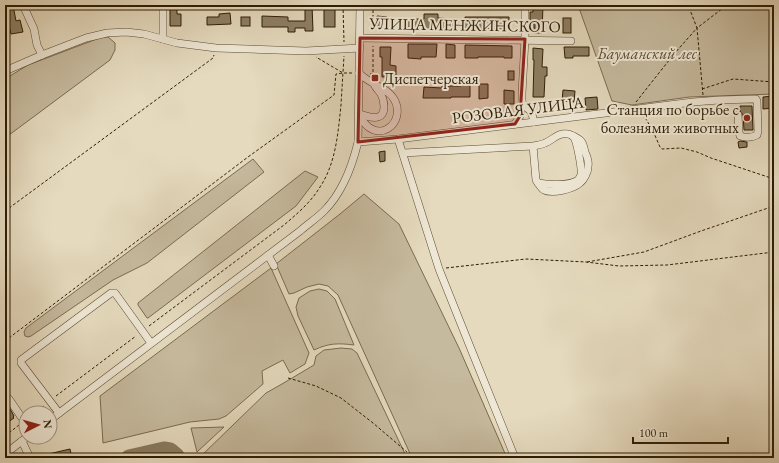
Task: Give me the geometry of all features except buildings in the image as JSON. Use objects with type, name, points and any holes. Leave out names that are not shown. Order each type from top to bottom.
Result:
[{"type":"street","points":[[23,5],[34,29],[37,45],[42,55]]},
{"type":"street","points":[[163,5],[163,39]]},
{"type":"street","points":[[151,343],[115,293],[111,292],[27,355],[21,363],[59,413],[300,231],[325,210],[338,194],[347,177],[358,142],[356,73],[360,48],[360,5]]},
{"type":"street","points":[[515,124],[520,116],[522,102],[525,5]]},
{"type":"street","name":"УЛИЦА МЕНЖИНСКОГО","points":[[5,71],[86,38],[107,33],[126,32],[144,34],[199,47],[306,51],[360,48]]},
{"type":"street","name":"УЛИЦА МЕНЖИНСКОГО","points":[[360,38],[571,41]]},
{"type":"street","points":[[356,73],[391,95],[397,107],[397,115],[394,122],[390,127],[384,130],[372,130],[367,127],[358,114]]},
{"type":"street","points":[[358,114],[378,117],[383,114],[383,98],[373,84]]},
{"type":"street","name":"РОЗОВАЯ УЛИЦА","points":[[358,142],[398,139],[704,101],[754,99],[756,99],[757,102],[757,135],[744,138],[740,136],[738,114]]},
{"type":"street","points":[[522,102],[531,112],[534,122]]},
{"type":"street","points":[[403,153],[533,146],[546,143],[561,134],[568,134],[573,136],[576,141],[581,169],[580,181],[565,184],[538,184],[536,180],[533,146]]},
{"type":"street","points":[[398,139],[439,269],[515,458]]},
{"type":"street","points":[[268,255],[274,266]]},
{"type":"street","points":[[5,400],[9,399],[18,412]]},
{"type":"street","points":[[5,458],[5,454],[18,444]]},
{"type":"street","points":[[27,445],[30,458]]},
{"type":"path","points":[[45,405],[284,225],[298,214],[313,197],[327,175],[338,133],[344,49],[343,5]]},
{"type":"path","points":[[692,5],[690,10],[696,28],[704,101]]},
{"type":"path","points":[[727,5],[696,28],[631,110],[639,113],[646,119],[662,149],[681,148],[698,152],[711,158],[774,179]]},
{"type":"path","points":[[5,211],[214,58],[216,48]]},
{"type":"path","points":[[306,51],[343,73]]},
{"type":"path","points":[[5,342],[242,161],[334,95],[336,74],[356,73]]},
{"type":"path","points":[[702,89],[733,79],[774,82]]},
{"type":"path","points":[[586,262],[644,252],[774,206]]},
{"type":"path","points":[[446,268],[526,259],[586,262],[619,266],[667,265],[774,252]]},
{"type":"path","points":[[288,378],[316,386],[341,398],[407,452]]},
{"type":"path","points":[[5,436],[18,427]]},
{"type":"highlighted area","points":[[360,38],[525,39],[520,116],[515,124],[358,142]]},
{"type":"green space","name":"Бауманский лес","points":[[578,5],[774,5],[774,94],[689,97],[632,105],[612,101]]},
{"type":"green space","points":[[102,37],[108,37],[115,43],[115,50],[110,60],[5,138],[5,79],[28,65]]},
{"type":"green space","points":[[253,159],[264,172],[147,263],[113,280],[31,336],[25,336],[24,332],[26,328]]},
{"type":"green space","points":[[305,171],[318,177],[296,206],[147,318],[138,303]]},
{"type":"green space","points":[[364,194],[399,224],[459,348],[507,458],[412,458],[338,295],[328,286],[319,284],[289,294],[276,264]]},
{"type":"green space","points":[[271,268],[309,353],[305,364],[290,373],[283,360],[262,371],[263,384],[226,416],[219,419],[190,422],[103,443],[100,396]]},
{"type":"green space","points":[[319,289],[327,291],[335,299],[354,345],[334,344],[314,350],[298,316],[296,307],[299,298],[310,291]]},
{"type":"green space","points":[[341,348],[352,349],[357,353],[407,458],[199,458],[266,393],[314,365],[316,356],[324,350]]},
{"type":"green space","points":[[224,427],[197,452],[191,428]]},
{"type":"taxiway","points":[[129,458],[164,450],[170,451],[177,458]]},
{"type":"place","name":"Диспетчерская","points":[[375,78]]},
{"type":"place","name":"Станция по борьбе с болезнями животных","points":[[747,118]]}]
